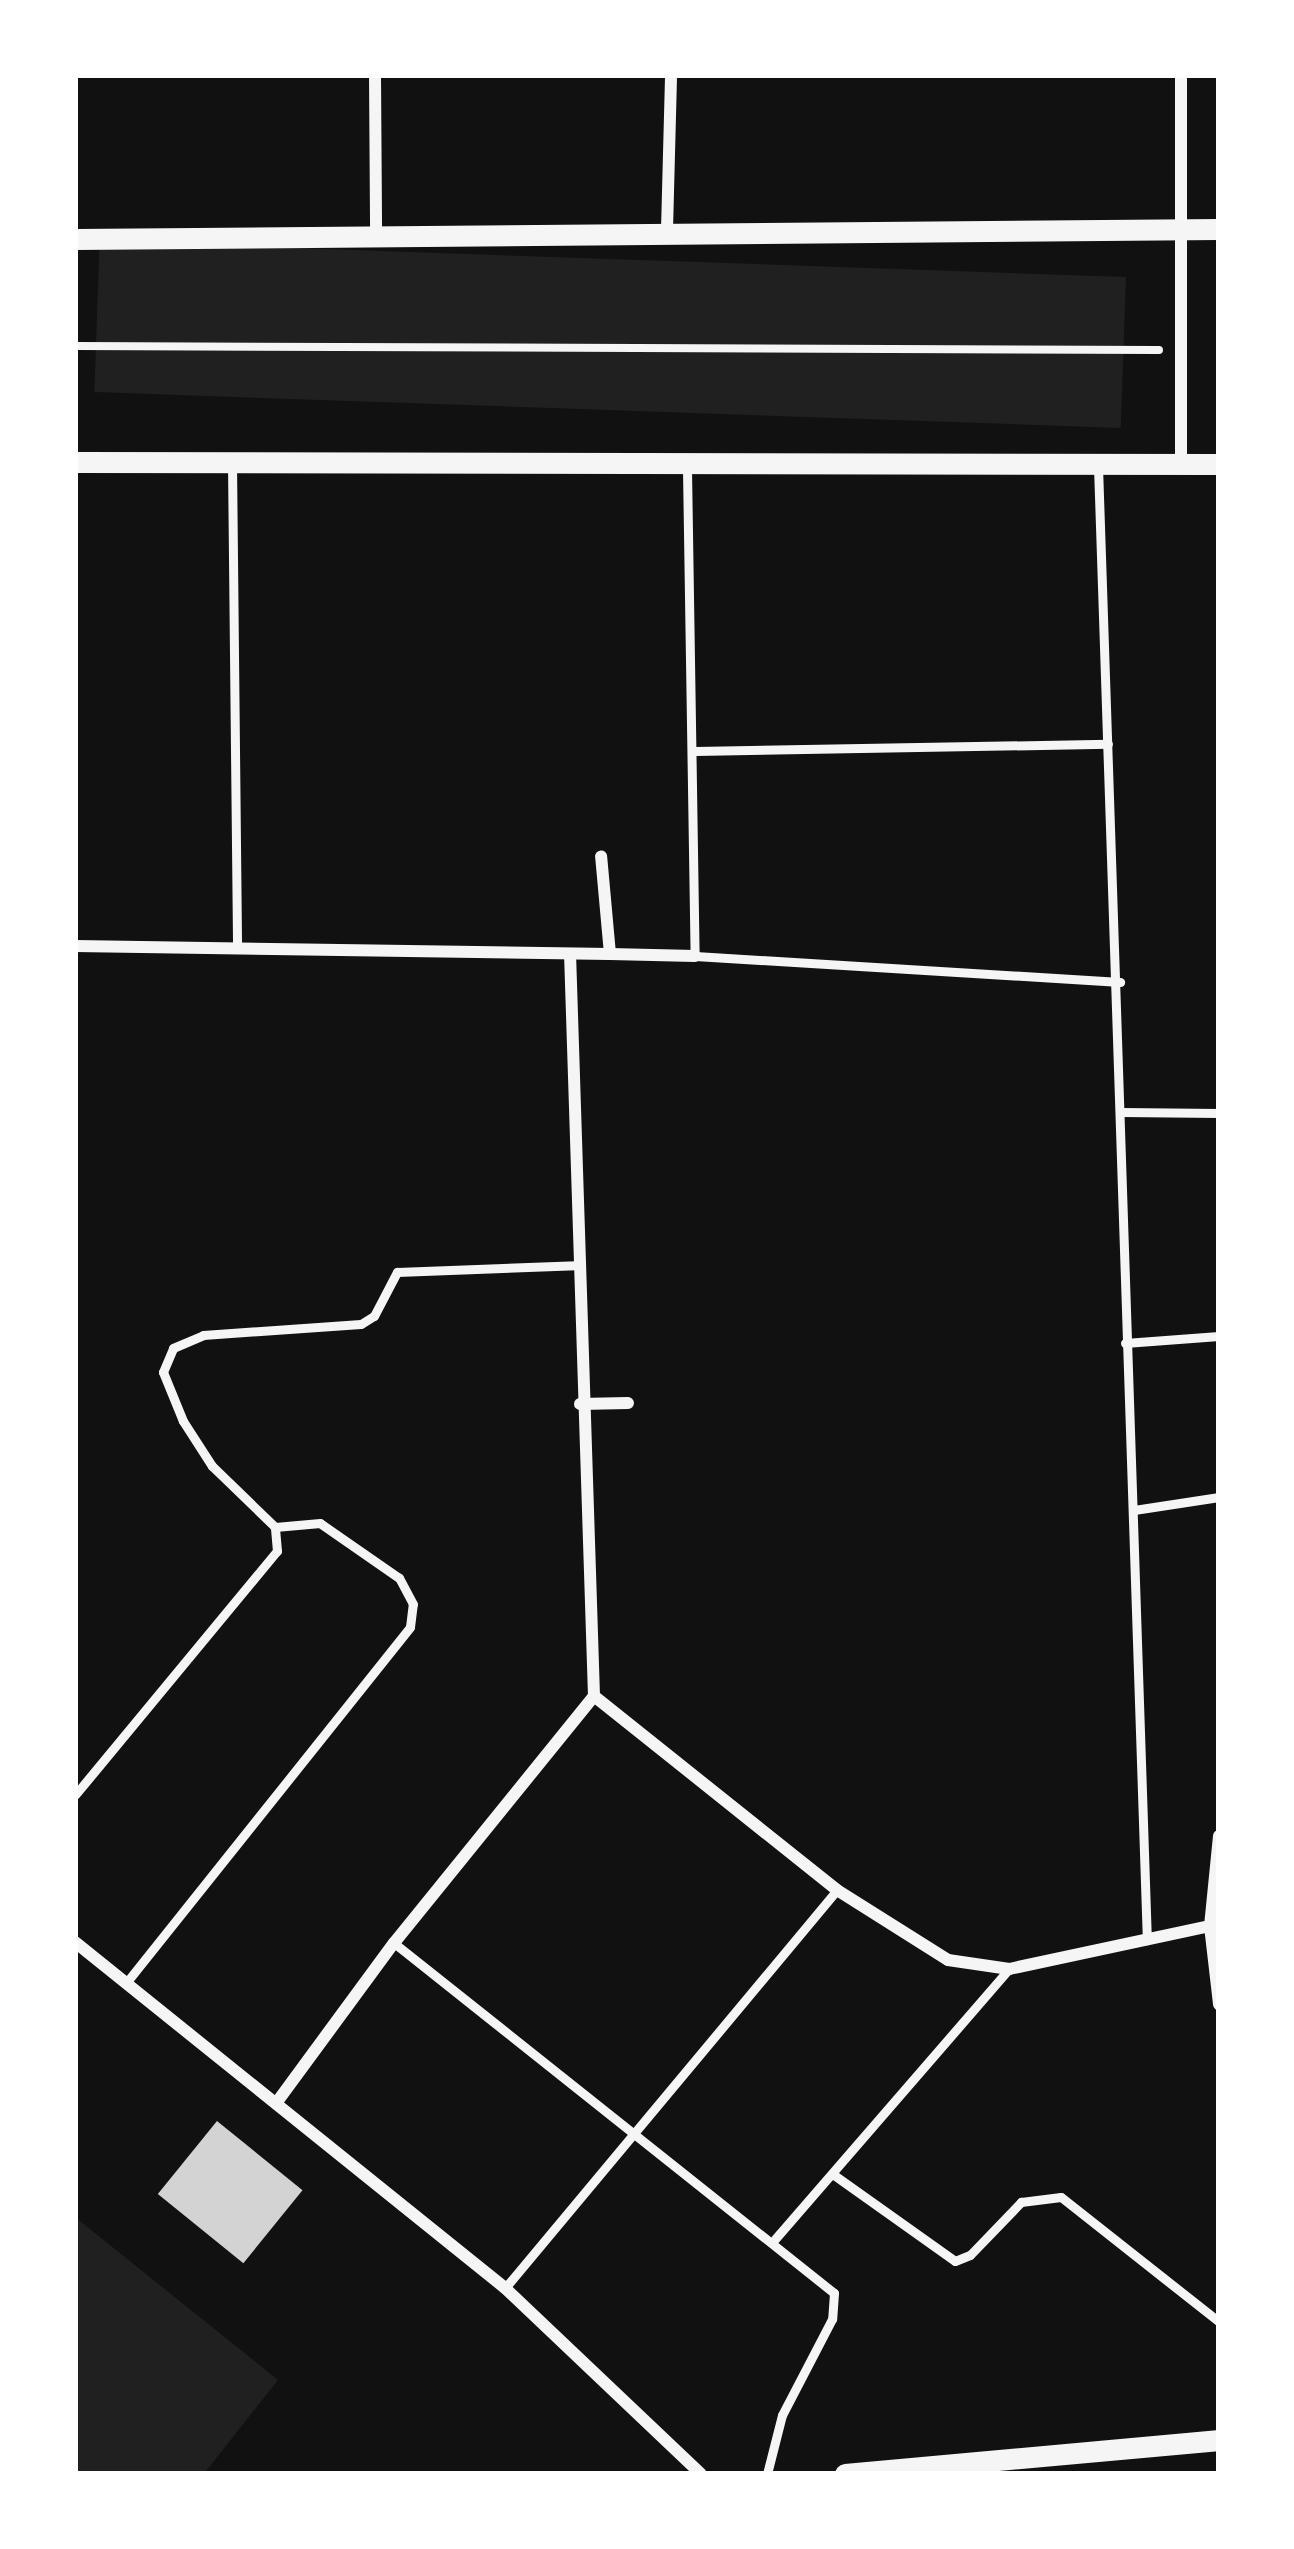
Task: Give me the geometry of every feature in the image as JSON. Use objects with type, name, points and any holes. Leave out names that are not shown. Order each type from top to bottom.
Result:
[{"type":"street","points":[[375,75],[376,231]]},
{"type":"street","points":[[667,230],[671,75]]},
{"type":"street","points":[[1181,75],[1181,464]]},
{"type":"street","points":[[75,239],[376,231],[1219,229]]},
{"type":"street","points":[[75,463],[687,469],[1219,464]]},
{"type":"street","points":[[602,856],[610,954]]},
{"type":"street","points":[[75,946],[237,945],[695,956]]},
{"type":"street","points":[[277,2102],[394,1942],[594,1696],[575,1265],[570,954]]},
{"type":"street","points":[[580,1403],[628,1403]]},
{"type":"street","points":[[594,1696],[837,1890],[948,1960],[1009,1969],[1210,1926]]},
{"type":"street","points":[[1219,1836],[1210,1926],[1219,2004]]},
{"type":"street","points":[[75,1942],[505,2288],[701,2474]]},
{"type":"street","points":[[845,2474],[1219,2440]]},
{"type":"lane","points":[[232,463],[237,945]]},
{"type":"lane","points":[[1098,466],[1120,982],[1125,1343],[1147,1940]]},
{"type":"lane","points":[[687,469],[695,956],[1120,982]]},
{"type":"lane","points":[[695,751],[1108,745]]},
{"type":"lane","points":[[1121,1112],[1219,1113]]},
{"type":"lane","points":[[75,1795],[277,1551],[275,1527],[212,1466],[183,1421],[163,1372],[180,1341],[344,1330],[374,1316],[398,1272],[575,1265]]},
{"type":"lane","points":[[1125,1343],[1219,1336]]},
{"type":"lane","points":[[1134,1510],[1219,1497]]},
{"type":"lane","points":[[126,1983],[410,1628],[413,1604],[398,1578],[320,1523],[275,1527]]},
{"type":"lane","points":[[505,2288],[837,1890]]},
{"type":"lane","points":[[394,1942],[775,2239],[837,2300],[782,2415],[767,2474]]},
{"type":"lane","points":[[775,2239],[1009,1969]]},
{"type":"lane","points":[[833,2175],[955,2260],[970,2255],[1021,2202],[1061,2197],[1219,2322]]},
{"type":"path","points":[[75,346],[1181,350]]},
{"type":"shaded area","points":[[100,241],[1126,277],[1121,428],[94,392]]},
{"type":"shaded area","points":[[75,2217],[278,2380],[206,2471],[75,2474]]},
{"type":"building","points":[[217,2121],[302,2190],[243,2263],[158,2194]]}]
